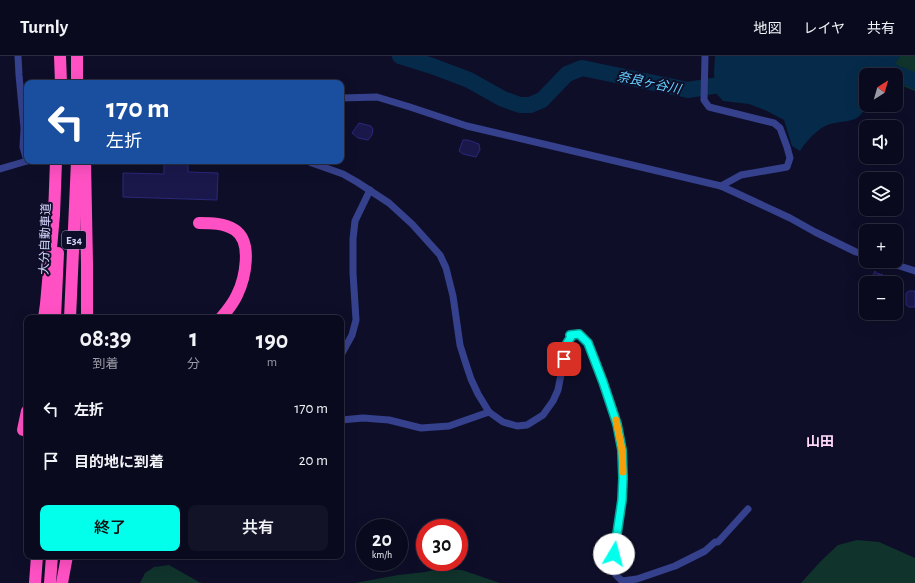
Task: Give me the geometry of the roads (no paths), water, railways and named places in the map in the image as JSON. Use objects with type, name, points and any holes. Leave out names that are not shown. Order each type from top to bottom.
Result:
[{"type":"highway","points":[[59,80],[61,58]]},
{"type":"highway","points":[[77,58],[78,80]]},
{"type":"highway","points":[[44,315],[54,215],[56,164]]},
{"type":"highway","name":"大分自動車道","points":[[55,315],[61,164]]},
{"type":"highway","name":"E34","points":[[70,315],[77,164]]},
{"type":"highway","points":[[84,164],[87,315]]},
{"type":"highway","points":[[199,223],[226,225],[235,230],[242,237],[245,246],[245,267],[242,284],[236,297],[223,315]]},
{"type":"highway","points":[[23,430],[24,426]]},
{"type":"highway","points":[[35,583],[37,559]]},
{"type":"highway","points":[[50,583],[52,559]]},
{"type":"highway","points":[[62,583],[66,559]]},
{"type":"street","points":[[18,56],[24,128],[24,150]]},
{"type":"street","points":[[705,56],[704,100],[709,107],[774,123],[780,128],[790,158],[787,167],[741,175],[721,186]]},
{"type":"street","points":[[344,98],[377,97],[467,126],[721,186],[790,218],[815,232],[859,253]]},
{"type":"street","points":[[0,168],[24,162]]},
{"type":"street","points":[[315,164],[343,174],[389,203],[412,224],[440,255],[446,268],[453,296],[460,345],[471,379],[489,412],[503,422],[517,426],[527,425],[543,415],[553,401],[558,390],[567,343],[571,337],[570,335],[579,334],[588,343],[617,424],[622,450],[622,500],[613,563],[615,574],[622,581],[637,579],[675,566],[704,551],[715,542],[718,542],[748,509]]},
{"type":"street","points":[[344,350],[352,335],[356,320],[353,273],[353,239],[355,221],[370,190]]},
{"type":"street","points":[[903,267],[915,271]]},
{"type":"street","points":[[344,420],[363,418],[389,420],[421,428],[449,426],[489,412]]},
{"type":"water","points":[[715,56],[900,56],[892,68],[859,68],[859,112],[863,112],[862,114],[853,120],[830,124],[821,128],[809,139],[800,151],[792,146],[784,120],[749,104],[723,101],[716,93],[714,73]]},
{"type":"waterway","name":"奈良ヶ谷川","points":[[400,56],[469,80],[503,99],[520,105],[530,105],[542,100],[567,74],[582,68],[688,90],[737,82]]},
{"type":"waterway","name":"奈良ヶ谷川","points":[[874,64],[915,81]]},
{"type":"district","name":"山田","points":[[820,441]]}]
